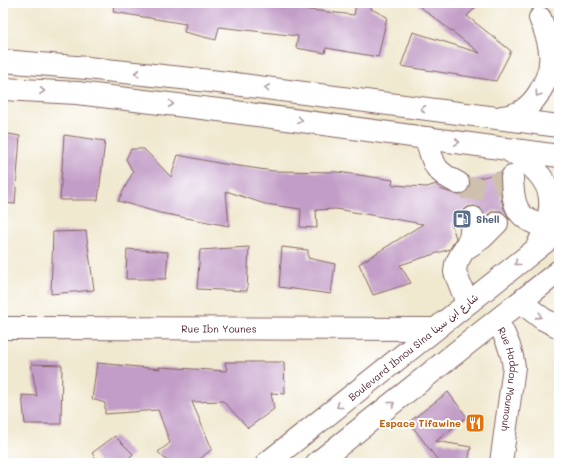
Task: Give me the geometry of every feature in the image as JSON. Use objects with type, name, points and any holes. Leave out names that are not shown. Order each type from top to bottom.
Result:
[{"type":"main road","points":[[535,10],[559,40]]},
{"type":"main road","points":[[495,118],[519,114],[526,110],[546,83],[550,68],[550,49],[548,38],[535,10]]},
{"type":"main road","points":[[3,61],[219,82],[559,126]]},
{"type":"main road","points":[[3,89],[85,94],[319,122],[559,156]]},
{"type":"main road","points":[[426,138],[436,169],[443,176],[458,183]]},
{"type":"main road","points":[[508,149],[529,163],[544,179],[547,186],[550,204],[552,229],[526,220],[509,217]]},
{"type":"main road","points":[[465,249],[509,217],[514,201],[508,179],[529,163]]},
{"type":"main road","points":[[467,303],[455,272],[456,264],[470,238],[473,218]]},
{"type":"main road","name":"Boulevard Ibnou Sina شارع ابن سينا","points":[[267,463],[536,248],[552,229]]},
{"type":"main road","points":[[317,463],[559,271]]},
{"type":"main road","points":[[521,302],[533,313],[559,327]]},
{"type":"main road","name":"Rue Haddou Moumouh","points":[[497,321],[508,342],[514,367],[501,463]]},
{"type":"main road","name":"Rue Ibn Younes","points":[[3,328],[435,330]]},
{"type":"building","points":[[114,3],[277,3],[276,6],[354,15],[356,3],[372,3],[371,9],[387,17],[378,57],[326,48],[325,53],[296,48],[298,36],[219,27],[216,40],[184,32],[186,24],[113,12]]},
{"type":"building","points":[[415,3],[480,3],[467,16],[511,51],[496,81],[401,66],[413,32],[480,53]]},
{"type":"building","points":[[3,133],[20,136],[15,204],[3,203]]},
{"type":"building","points":[[64,135],[105,141],[98,200],[60,200]]},
{"type":"building","points":[[131,149],[144,149],[171,177],[178,155],[218,163],[273,171],[338,172],[393,180],[392,185],[427,187],[436,184],[440,189],[458,195],[464,194],[469,189],[470,180],[500,173],[501,199],[510,220],[501,211],[493,211],[485,217],[480,208],[474,206],[468,207],[463,211],[460,221],[451,223],[456,238],[450,249],[400,265],[411,283],[373,295],[359,264],[423,224],[336,209],[316,210],[317,228],[300,227],[301,209],[265,204],[226,191],[229,226],[160,213],[118,201],[133,172],[126,159]]},
{"type":"building","points":[[86,231],[94,290],[51,294],[53,232]]},
{"type":"building","points":[[249,247],[247,291],[197,289],[200,250]]},
{"type":"building","points":[[282,247],[308,250],[308,258],[335,264],[331,294],[279,287]]},
{"type":"building","points":[[127,249],[168,252],[166,279],[126,279]]},
{"type":"building","points":[[225,362],[284,362],[285,394],[271,393],[274,409],[248,428],[223,401],[192,402],[212,449],[195,463],[169,463],[158,452],[170,443],[158,410],[105,414],[105,403],[92,399],[97,363],[160,369],[159,367],[227,371]]},
{"type":"building","points":[[31,364],[62,365],[61,424],[25,424],[22,395],[37,396]]},
{"type":"building","points":[[448,392],[467,417],[436,441],[471,447],[468,463],[440,463],[409,422]]},
{"type":"building","points":[[115,436],[133,454],[124,463],[99,463],[92,453]]},
{"type":"tunnel","points":[[461,188],[484,189],[504,181]]},
{"type":"place","name":"Shell","points":[[462,219]]},
{"type":"place","name":"Espace Tifawine","points":[[475,423]]}]
